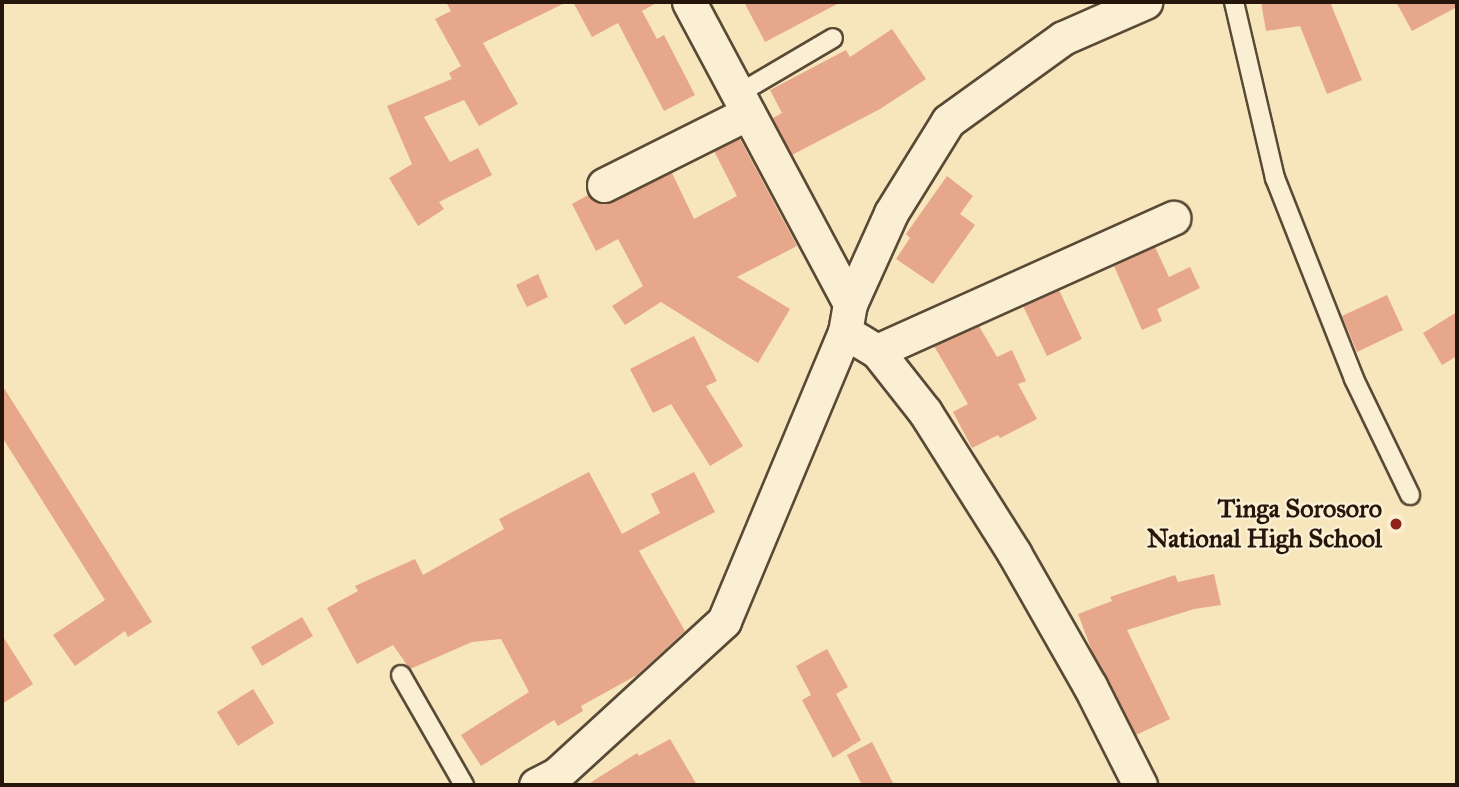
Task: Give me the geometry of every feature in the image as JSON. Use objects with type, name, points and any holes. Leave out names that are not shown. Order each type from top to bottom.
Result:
[{"type":"street","points":[[689,2],[743,104],[848,318],[925,412],[1014,553],[1090,686],[1140,785]]},
{"type":"street","points":[[536,785],[556,775],[724,621],[891,213],[948,121],[1063,38],[1145,2]]},
{"type":"street","points":[[604,186],[743,104]]},
{"type":"street","points":[[877,351],[1173,218]]},
{"type":"lane","points":[[1234,2],[1275,178],[1354,379],[1410,495]]},
{"type":"lane","points":[[743,104],[833,38]]},
{"type":"lane","points":[[401,675],[464,785]]},
{"type":"building","points":[[446,2],[567,2],[483,43],[518,104],[479,126],[464,100],[424,117],[450,162],[478,148],[492,175],[439,202],[444,209],[418,226],[389,178],[412,164],[387,106],[452,79],[449,73],[461,66],[435,19],[451,11]]},
{"type":"building","points":[[573,2],[658,2],[642,11],[657,39],[664,35],[695,95],[664,111],[618,23],[592,37]]},
{"type":"building","points":[[744,2],[841,2],[765,42]]},
{"type":"building","points":[[1261,2],[1330,2],[1362,80],[1327,94],[1300,26],[1266,31]]},
{"type":"building","points":[[1396,2],[1457,2],[1457,7],[1412,31]]},
{"type":"building","points":[[892,29],[926,79],[880,109],[792,155],[773,118],[782,113],[770,90],[846,50],[850,57]]},
{"type":"building","points":[[740,139],[797,246],[737,277],[790,309],[758,363],[661,302],[625,325],[612,306],[643,286],[618,239],[596,251],[572,204],[588,195],[602,204],[612,202],[672,173],[694,219],[737,196],[714,151]]},
{"type":"building","points":[[947,176],[973,196],[960,214],[975,225],[933,284],[896,259],[910,238],[906,234]]},
{"type":"building","points":[[1155,247],[1169,277],[1190,267],[1200,288],[1157,309],[1162,321],[1142,330],[1114,266]]},
{"type":"building","points":[[538,274],[548,297],[527,307],[516,285]]},
{"type":"building","points":[[1059,290],[1082,339],[1047,356],[1023,306]]},
{"type":"building","points":[[1387,295],[1403,330],[1357,352],[1342,316]]},
{"type":"building","points":[[1457,312],[1457,356],[1442,365],[1423,333]]},
{"type":"building","points":[[979,326],[997,357],[1012,350],[1026,381],[1018,384],[1037,419],[1000,438],[998,435],[972,448],[953,412],[968,404],[934,346]]},
{"type":"building","points":[[694,336],[717,381],[706,386],[743,446],[710,466],[671,404],[653,413],[630,369]]},
{"type":"building","points":[[2,385],[152,622],[128,637],[125,631],[75,666],[53,635],[105,600],[2,437]]},
{"type":"building","points":[[589,472],[622,534],[660,513],[651,494],[694,472],[715,512],[639,551],[685,631],[637,675],[581,706],[583,711],[558,726],[554,720],[481,766],[461,735],[529,692],[501,639],[472,642],[410,669],[393,645],[357,664],[327,608],[358,591],[355,586],[415,559],[423,575],[504,529],[499,519]]},
{"type":"building","points":[[1214,574],[1221,605],[1194,609],[1127,630],[1170,719],[1136,735],[1092,651],[1078,614],[1112,601],[1110,597],[1175,575],[1178,582]]},
{"type":"building","points":[[302,617],[313,636],[262,666],[251,647]]},
{"type":"building","points":[[2,635],[33,684],[2,704]]},
{"type":"building","points":[[827,649],[848,687],[836,694],[861,740],[833,758],[802,700],[811,695],[796,666]]},
{"type":"building","points":[[253,689],[274,723],[238,746],[217,712]]},
{"type":"building","points":[[670,739],[697,785],[587,785],[637,753],[639,756]]},
{"type":"building","points":[[872,742],[894,785],[862,785],[847,755]]},
{"type":"place","name":"Tinga Sorosoro National High School","points":[[1396,524]]}]
